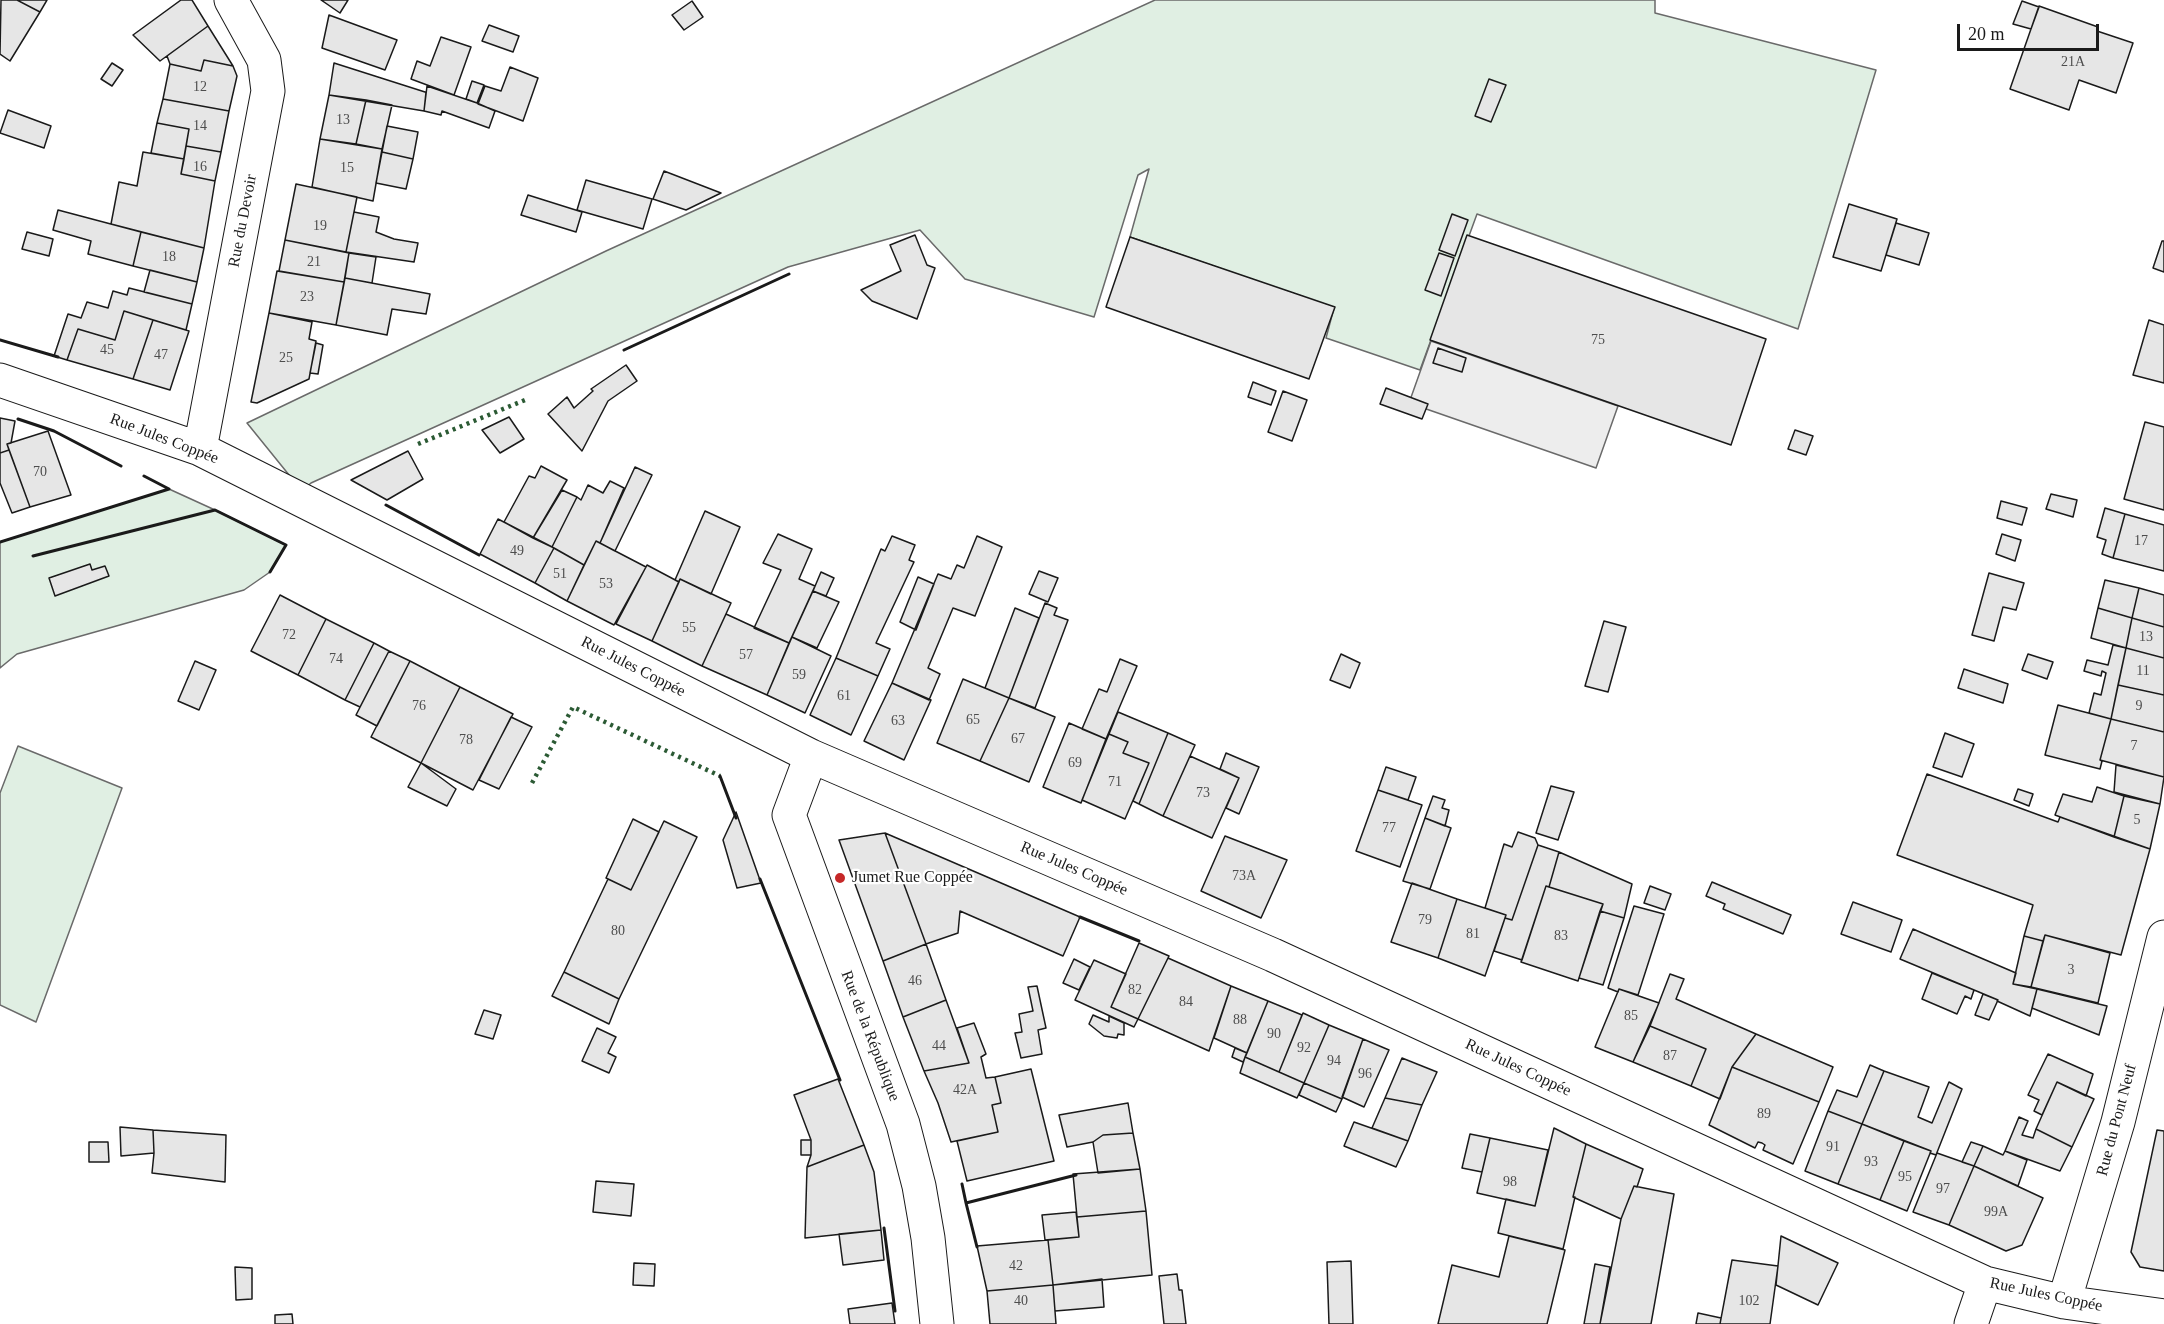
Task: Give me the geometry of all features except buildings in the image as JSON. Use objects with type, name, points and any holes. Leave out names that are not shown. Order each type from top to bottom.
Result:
[{"type":"street","name":"Rue du Devoir","points":[[200,449],[268,90],[264,60],[231,0]]},
{"type":"street","name":"Rue Jules Coppée","points":[[0,380],[200,449],[810,756],[1273,955],[1985,1283],[2064,1302],[2164,1316]]},
{"type":"street","name":"Rue de la République","points":[[810,756],[789,815],[903,1124],[919,1186],[928,1238],[937,1324]]},
{"type":"street","name":"Rue du Pont Neuf","points":[[2064,1302],[2118,1122],[2164,937]]},
{"type":"street","points":[[1971,1324],[1985,1283]]},
{"type":"green space","points":[[1155,0],[1655,0],[1655,13],[1876,70],[1798,329],[1477,214],[1420,370],[1326,338],[1334,308],[1130,237],[1149,169],[1138,175],[1094,317],[965,279],[920,230],[788,267],[311,483],[302,491],[247,423],[606,251]]},
{"type":"green space","points":[[169,489],[286,545],[270,572],[244,590],[17,654],[0,668],[0,542]]},
{"type":"green space","points":[[18,746],[122,788],[36,1022],[0,1005],[0,793]]},
{"type":"shaded area","points":[[1431,341],[1618,406],[1596,468],[1409,403]]},
{"type":"hedge","points":[[418,444],[525,400]]},
{"type":"hedge","points":[[532,783],[573,707],[720,776]]},
{"type":"wall","points":[[624,350],[789,274]]},
{"type":"wall","points":[[0,340],[58,357]]},
{"type":"wall","points":[[18,419],[54,431],[121,466]]},
{"type":"wall","points":[[0,542],[169,489],[144,476]]},
{"type":"wall","points":[[386,505],[479,555]]},
{"type":"wall","points":[[33,556],[215,510],[286,545],[270,572]]},
{"type":"wall","points":[[720,776],[736,818]]},
{"type":"wall","points":[[760,879],[840,1080]]},
{"type":"wall","points":[[1080,917],[1139,941]]},
{"type":"wall","points":[[977,1247],[966,1203],[1076,1175]]},
{"type":"wall","points":[[962,1184],[966,1203]]},
{"type":"wall","points":[[884,1228],[895,1311]]},
{"type":"place","name":"Jumet Rue Coppée","points":[[840,878]]}]
